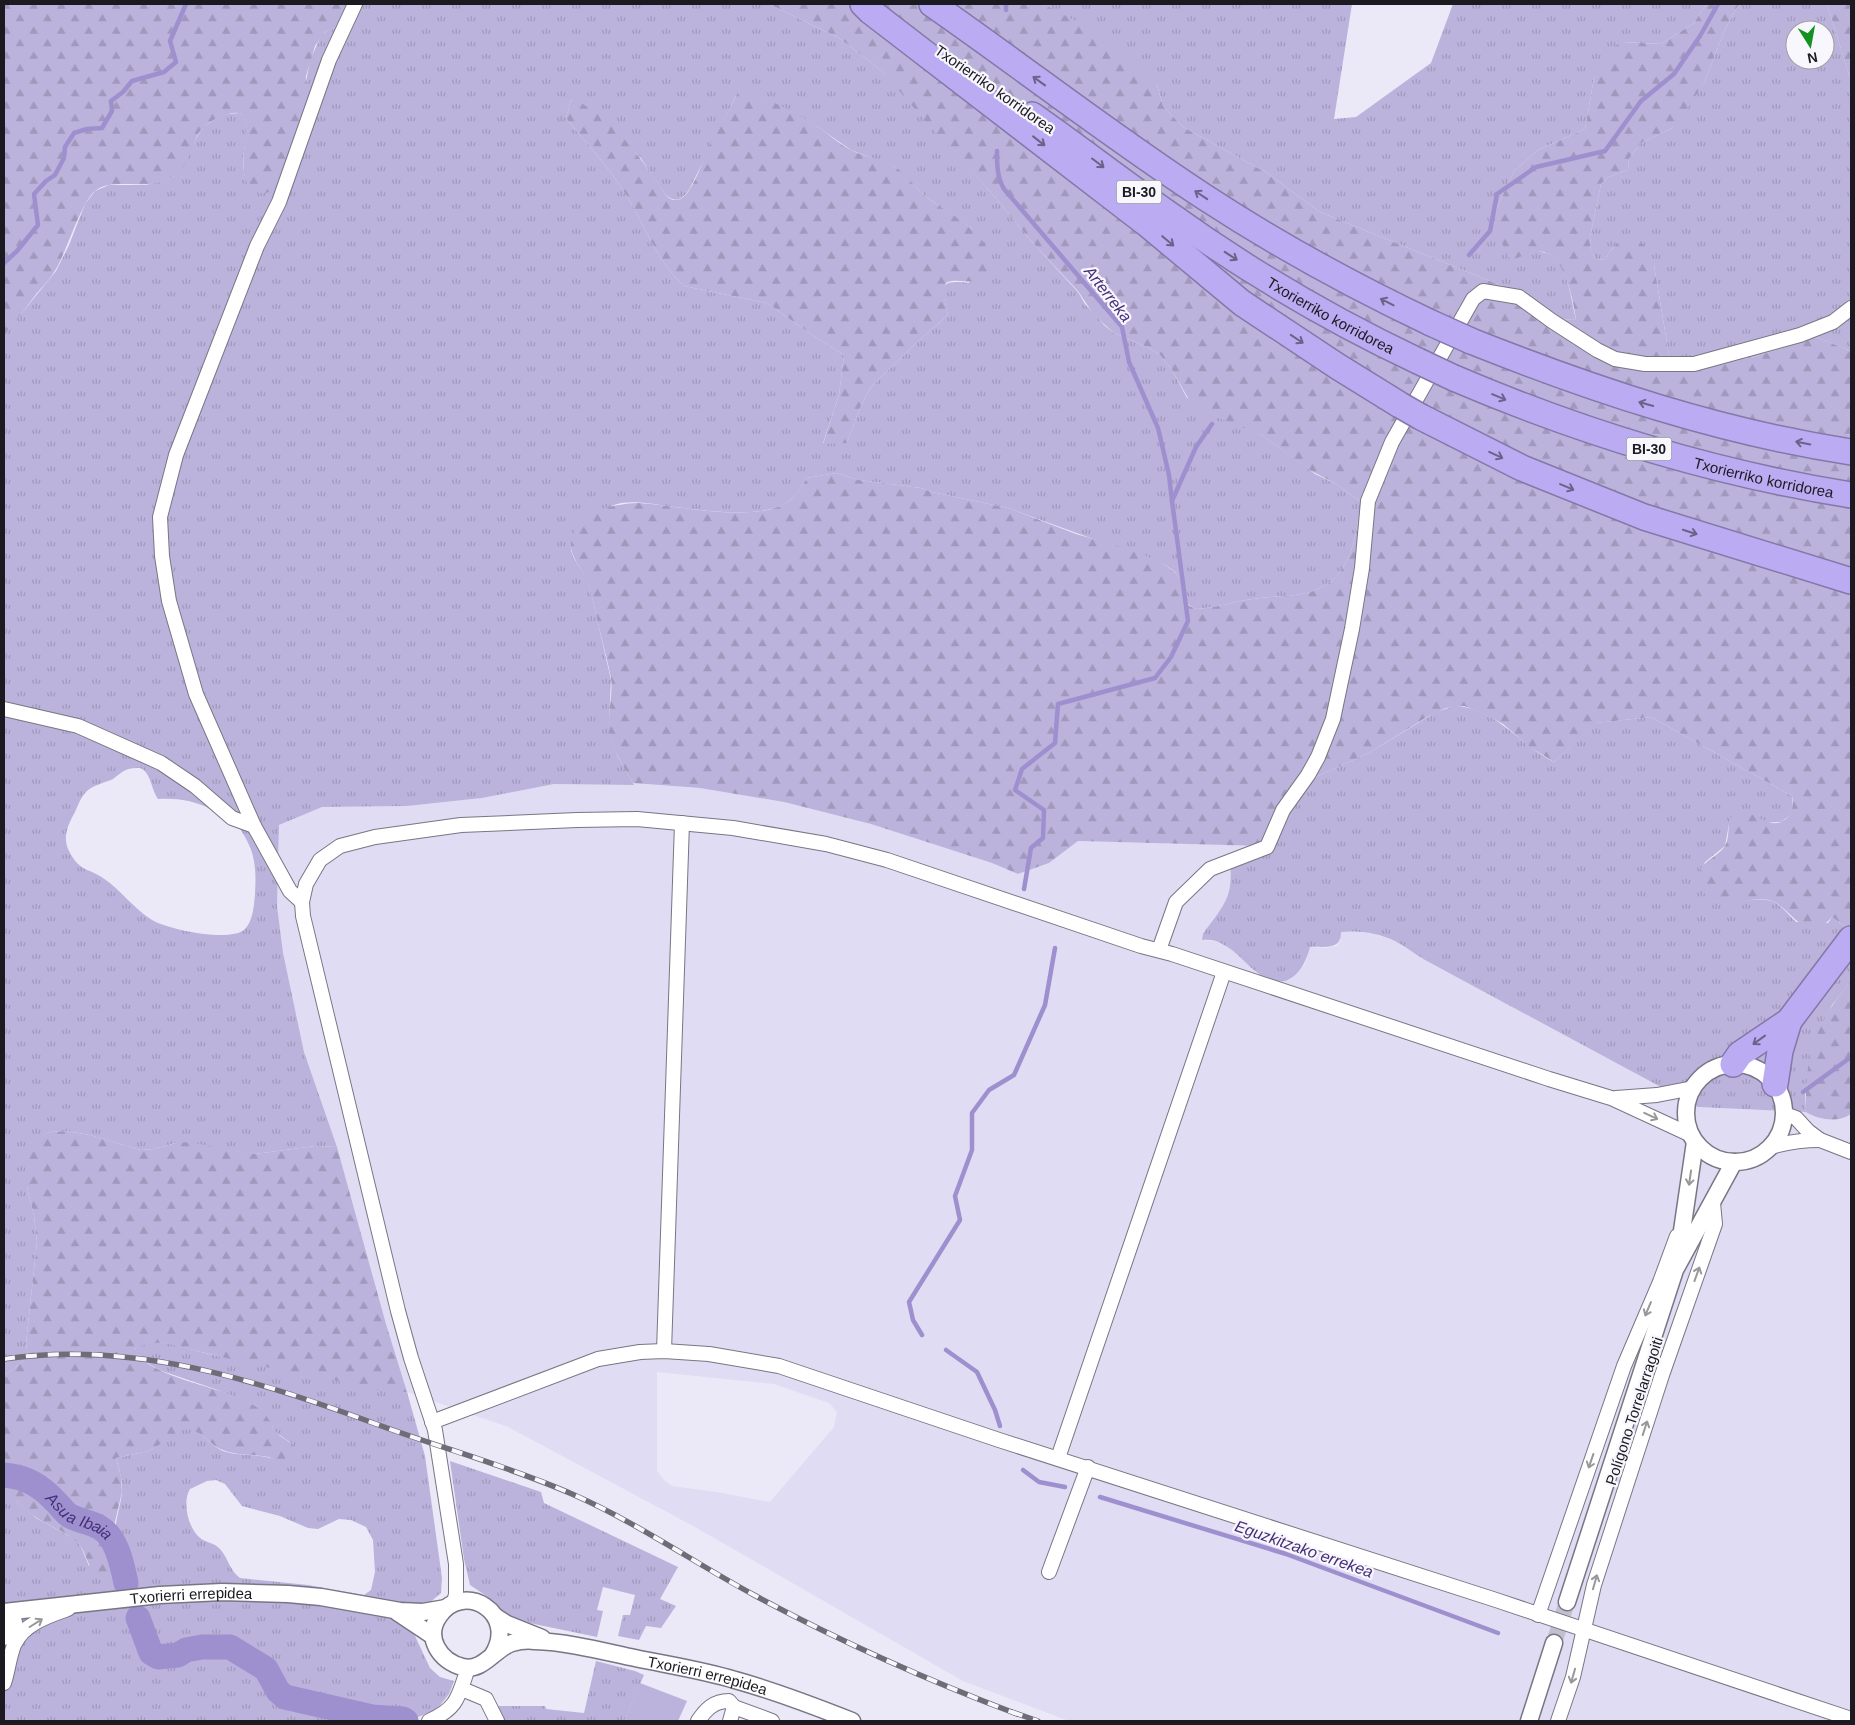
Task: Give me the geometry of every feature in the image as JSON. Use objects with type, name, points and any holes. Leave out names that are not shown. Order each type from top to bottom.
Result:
[{"type":"highway","points":[[863,4],[1147,224],[1242,302],[1337,366],[1411,411],[1522,468],[1644,517],[1851,581]]},
{"type":"highway","name":"Txorierriko korridorea","points":[[872,4],[1223,251],[1283,290],[1331,317],[1418,361],[1540,414],[1633,445],[1755,477],[1851,495]]},
{"type":"highway","name":"BI-30","points":[[932,4],[1134,149],[1214,203],[1310,261],[1431,323],[1550,372],[1670,411],[1767,435],[1851,452]]},
{"type":"highway","points":[[1733,1064],[1740,1054],[1789,1021],[1851,939]]},
{"type":"highway","points":[[1775,1084],[1780,1052],[1789,1021]]},
{"type":"street","points":[[302,902],[290,891],[254,826],[196,694],[169,601],[162,556],[160,517],[176,455],[257,246],[279,202],[329,60],[355,4]]},
{"type":"street","points":[[1159,950],[1176,902],[1210,869],[1267,847],[1283,810],[1308,775],[1318,757],[1332,719],[1352,629],[1362,568],[1368,501],[1392,442],[1473,299],[1483,291],[1519,297],[1597,350],[1615,359],[1645,364],[1694,364],[1703,362],[1800,335],[1834,322],[1851,308]]},
{"type":"street","points":[[4,709],[78,726],[161,763],[195,786],[232,818],[254,826]]},
{"type":"street","points":[[433,1636],[434,1625],[439,1616],[450,1606],[456,1594],[456,1564],[432,1422],[411,1358],[398,1310],[302,902],[306,884],[320,860],[340,846],[375,837],[461,825],[637,819],[733,828],[826,844],[878,858],[1141,946],[1159,950],[1611,1098],[1693,1138]]},
{"type":"street","points":[[664,1350],[682,823]]},
{"type":"street","points":[[1058,1458],[1224,972]]},
{"type":"street","points":[[1733,1064],[1752,1067],[1763,1072],[1775,1084],[1784,1102],[1783,1126],[1778,1138],[1760,1156],[1748,1161],[1720,1160],[1706,1153],[1693,1138],[1687,1123],[1688,1099],[1698,1081],[1712,1069],[1733,1064]]},
{"type":"street","points":[[1611,1098],[1634,1098],[1693,1088]]},
{"type":"street","points":[[1785,1114],[1796,1118],[1820,1140],[1851,1152]]},
{"type":"street","points":[[1567,1602],[1675,1270],[1685,1214],[1693,1138]]},
{"type":"street","points":[[1771,1147],[1789,1142],[1820,1140]]},
{"type":"street","points":[[1675,1270],[1734,1162]]},
{"type":"street","name":"Polígono Torrelarragoiti","points":[[1558,1721],[1573,1677],[1594,1585],[1662,1375],[1715,1224],[1713,1203]]},
{"type":"street","points":[[1538,1615],[1624,1366],[1660,1282],[1685,1214]]},
{"type":"street","points":[[432,1422],[598,1359],[640,1352],[664,1350],[709,1354],[779,1366],[1851,1719]]},
{"type":"street","points":[[1049,1572],[1088,1467]]},
{"type":"street","points":[[456,1564],[473,1601]]},
{"type":"street","name":"Txorierri errepidea","points":[[8,1611],[204,1593],[251,1592],[321,1597],[415,1612],[450,1606],[463,1601],[473,1601],[482,1604],[496,1618],[507,1624],[560,1644]]},
{"type":"street","points":[[8,1638],[54,1614],[92,1602]]},
{"type":"street","name":"Txorierri errepidea","points":[[378,1606],[398,1612],[433,1636],[436,1647],[442,1656],[451,1663],[468,1668],[483,1663],[511,1643],[534,1640],[658,1662],[735,1680],[794,1698],[852,1721]]},
{"type":"street","points":[[4,1684],[9,1662],[8,1638],[5,1624],[8,1611]]},
{"type":"street","points":[[492,1656],[500,1638],[500,1627],[496,1618]]},
{"type":"street","points":[[1529,1721],[1554,1643]]},
{"type":"street","points":[[429,1721],[449,1710],[462,1689],[468,1668]]},
{"type":"street","points":[[462,1689],[486,1699],[497,1721]]},
{"type":"street","points":[[698,1721],[705,1711],[720,1701],[729,1701],[734,1707],[772,1721]]},
{"type":"street","points":[[730,1721],[734,1707]]},
{"type":"shaded area","points":[[633,783],[700,788],[784,802],[871,824],[992,863],[1018,874],[1049,863],[1078,841],[1263,846],[1230,863],[1232,882],[1224,906],[1212,920],[1202,940],[1226,945],[1280,982],[1291,979],[1297,974],[1305,964],[1310,947],[1326,948],[1336,946],[1339,943],[1341,932],[1367,932],[1397,941],[1425,960],[1698,1107],[1806,1112],[1827,1119],[1851,1114],[1851,1721],[1069,1721],[963,1681],[695,1527],[508,1427],[407,1392],[386,1324],[337,1147],[304,1052],[282,953],[277,906],[279,825],[322,807],[407,806],[482,798],[554,784],[634,785]],"holes":[[[657,1372],[774,1384],[829,1403],[837,1412],[834,1427],[770,1502],[672,1486],[664,1480],[657,1471]]]},
{"type":"green space","points":[[4,4],[361,4],[337,26],[325,32],[315,46],[306,76],[305,122],[280,187],[270,192],[259,193],[252,189],[245,178],[243,165],[246,124],[243,116],[235,113],[210,122],[197,136],[184,166],[178,173],[168,179],[157,183],[113,185],[95,191],[79,216],[54,272],[4,335]]},
{"type":"green space","points":[[361,4],[769,4],[839,38],[891,80],[1078,292],[1085,304],[1105,326],[1114,333],[1149,348],[1160,355],[1172,370],[1187,398],[1262,435],[1315,474],[1336,484],[1361,502],[1353,545],[1342,570],[1333,580],[1321,588],[1306,593],[1246,600],[1197,609],[1186,601],[1182,583],[1177,574],[1165,565],[1008,508],[921,488],[859,480],[836,473],[807,478],[791,500],[776,508],[760,511],[726,512],[637,502],[619,503],[610,507],[572,538],[571,550],[590,588],[611,680],[609,720],[612,740],[618,757],[634,785],[554,784],[482,798],[407,806],[322,807],[279,825],[277,906],[283,953],[304,1052],[337,1147],[315,1146],[255,1154],[176,1143],[154,1149],[140,1150],[90,1135],[66,1131],[50,1132],[30,1143],[27,1187],[34,1216],[37,1242],[26,1343],[28,1357],[4,1375],[4,335],[56,271],[69,245],[85,204],[95,191],[109,185],[146,185],[174,176],[203,127],[218,117],[240,113],[244,116],[247,132],[243,168],[250,186],[305,88],[310,60],[321,36],[337,26]],"holes":[[[739,90],[767,100],[792,113],[818,127],[851,150],[895,167],[925,196],[971,228],[988,252],[990,264],[969,283],[946,284],[943,292],[948,315],[870,388],[859,410],[847,443],[823,443],[839,395],[844,355],[767,303],[684,286],[666,266],[633,207],[605,165],[566,118],[571,100],[589,108],[640,157],[665,194],[675,200],[682,198],[690,188]],[[131,768],[140,768],[149,777],[158,799],[178,799],[191,802],[232,817],[245,836],[254,861],[255,894],[251,918],[244,930],[226,935],[213,935],[185,931],[160,924],[145,916],[110,883],[80,866],[73,858],[67,846],[66,836],[70,822],[84,794],[124,771]]]},
{"type":"green space","points":[[769,4],[1043,4],[1103,35],[1157,85],[1163,106],[1183,127],[1267,173],[1320,212],[1529,297],[1559,319],[1576,320],[1567,282],[1558,262],[1545,252],[1528,254],[1511,260],[1503,246],[1495,221],[1496,210],[1514,171],[1538,150],[1585,129],[1594,78],[1611,48],[1623,42],[1661,44],[1694,23],[1706,4],[1739,4],[1725,29],[1705,81],[1681,119],[1672,128],[1641,143],[1629,159],[1628,170],[1608,177],[1601,184],[1590,237],[1591,252],[1596,259],[1604,260],[1618,241],[1627,235],[1634,236],[1645,246],[1654,265],[1670,361],[1751,358],[1816,337],[1851,351],[1851,931],[1832,917],[1822,925],[1814,928],[1806,927],[1769,900],[1760,899],[1723,903],[1708,897],[1702,889],[1699,873],[1705,863],[1725,846],[1731,817],[1741,812],[1752,814],[1772,823],[1782,822],[1789,816],[1793,806],[1792,796],[1651,717],[1596,723],[1554,762],[1530,747],[1503,724],[1482,713],[1464,706],[1446,708],[1427,717],[1369,753],[1309,780],[1263,846],[1078,841],[1049,863],[1018,874],[992,863],[871,824],[784,802],[700,788],[633,783],[613,745],[609,720],[611,678],[609,668],[589,587],[571,549],[572,537],[576,528],[582,520],[599,510],[638,503],[715,512],[756,512],[773,508],[791,500],[807,478],[836,473],[859,480],[921,488],[1008,508],[1076,534],[1125,548],[1165,565],[1177,574],[1181,580],[1186,601],[1189,606],[1197,609],[1246,600],[1306,593],[1321,588],[1333,580],[1342,570],[1353,545],[1359,516],[1361,502],[1336,484],[1306,468],[1262,435],[1205,413],[1192,405],[1172,370],[1160,355],[1149,348],[1114,333],[1094,315],[1078,291],[1032,242],[989,190],[882,71],[839,38]]},
{"type":"green space","points":[[1043,4],[1352,4],[1334,119],[1356,117],[1431,63],[1453,4],[1706,4],[1694,23],[1661,44],[1624,42],[1594,78],[1585,129],[1538,150],[1514,171],[1496,210],[1536,252],[1550,254],[1559,262],[1569,287],[1576,320],[1559,319],[1529,297],[1320,212],[1267,173],[1183,127],[1163,106],[1157,85]]},
{"type":"green space","points":[[1739,4],[1827,4],[1832,20],[1785,20],[1785,70],[1835,70],[1835,30],[1851,81],[1851,351],[1816,337],[1751,358],[1670,361],[1654,265],[1618,241],[1604,260],[1596,259],[1591,252],[1590,237],[1601,184],[1608,177],[1628,170],[1629,159],[1641,143],[1672,128],[1705,81],[1725,29]]},
{"type":"green space","points":[[1827,4],[1851,4],[1851,81],[1835,30],[1835,20],[1832,20]]},
{"type":"green space","points":[[739,89],[770,101],[799,116],[849,149],[895,167],[925,196],[970,228],[981,238],[988,249],[990,261],[987,273],[983,278],[974,282],[951,281],[946,283],[944,295],[948,315],[870,388],[859,410],[847,443],[823,444],[839,395],[844,355],[767,303],[684,286],[666,266],[633,207],[605,165],[566,118],[571,100],[584,105],[596,113],[609,123],[633,149],[666,195],[673,200],[678,200],[686,195],[692,186],[712,140]]},
{"type":"green space","points":[[1455,706],[1470,708],[1483,713],[1554,762],[1595,723],[1651,717],[1792,796],[1793,809],[1789,816],[1781,822],[1729,824],[1725,846],[1705,862],[1700,873],[1714,901],[1769,901],[1779,905],[1796,922],[1828,923],[1832,917],[1851,931],[1851,981],[1832,1005],[1813,1047],[1805,1095],[1806,1112],[1698,1107],[1425,960],[1399,943],[1376,934],[1341,932],[1340,938],[1335,945],[1310,947],[1302,967],[1290,979],[1282,981],[1273,981],[1264,977],[1221,943],[1213,940],[1202,940],[1203,934],[1221,909],[1228,895],[1231,876],[1230,863],[1265,842],[1309,780],[1369,753],[1436,712]]},
{"type":"green space","points":[[1851,981],[1851,1114],[1840,1119],[1823,1119],[1806,1112],[1807,1075],[1810,1058],[1820,1027],[1828,1012]]},
{"type":"green space","points":[[66,1131],[90,1135],[140,1150],[188,1142],[255,1154],[315,1146],[337,1147],[386,1324],[407,1392],[389,1392],[360,1387],[319,1376],[254,1365],[165,1343],[149,1344],[134,1349],[143,1360],[156,1368],[227,1393],[257,1407],[269,1419],[275,1431],[292,1444],[297,1456],[289,1462],[285,1462],[269,1457],[228,1452],[217,1447],[195,1431],[183,1430],[149,1451],[116,1458],[121,1477],[122,1492],[114,1526],[118,1565],[114,1573],[106,1577],[94,1572],[83,1550],[75,1540],[46,1524],[16,1501],[4,1501],[4,1375],[28,1357],[26,1343],[37,1242],[24,1159],[26,1149],[37,1138],[50,1132]]},
{"type":"green space","points":[[157,1342],[171,1344],[213,1355],[373,1388],[407,1392],[425,1456],[442,1578],[441,1593],[408,1621],[430,1668],[440,1677],[454,1681],[449,1694],[437,1709],[411,1720],[396,1715],[396,1721],[4,1721],[4,1501],[16,1501],[36,1518],[75,1539],[81,1547],[89,1566],[115,1539],[115,1527],[122,1489],[116,1458],[149,1451],[183,1429],[189,1429],[200,1434],[223,1451],[234,1454],[269,1457],[285,1462],[291,1443],[274,1431],[272,1425],[256,1406],[215,1389],[159,1370],[143,1360],[133,1350],[141,1345]],"holes":[[[216,1480],[225,1484],[242,1506],[280,1516],[308,1528],[318,1529],[339,1519],[351,1520],[366,1527],[373,1540],[375,1572],[371,1590],[364,1595],[308,1585],[240,1578],[234,1572],[220,1549],[201,1539],[195,1533],[187,1514],[186,1501],[190,1489],[207,1481]]]},
{"type":"green space","points":[[450,1461],[541,1492],[544,1503],[678,1567],[660,1599],[676,1606],[661,1628],[646,1626],[639,1640],[618,1636],[623,1615],[630,1615],[635,1595],[603,1587],[597,1610],[603,1611],[597,1637],[510,1619],[485,1595],[470,1585],[464,1559]]},
{"type":"green space","points":[[596,1661],[644,1675],[624,1721],[501,1721],[497,1706],[545,1706],[546,1709],[584,1713]]},
{"type":"green space","points":[[640,1683],[687,1701],[678,1721],[624,1721]]},
{"type":"waterway","points":[[4,263],[17,251],[38,225],[34,194],[46,181],[55,175],[64,158],[65,147],[74,133],[87,129],[102,128],[112,111],[111,101],[123,92],[132,81],[164,72],[176,62],[170,41],[186,4]]},
{"type":"waterway","name":"Arterreka","points":[[1006,4],[1006,10]]},
{"type":"waterway","name":"Eguzkitzako errekea","points":[[1469,255],[1490,231],[1497,194],[1536,167],[1605,151],[1641,101],[1674,74],[1700,36],[1718,4]]},
{"type":"waterway","name":"Arterreka","points":[[997,151],[997,166],[1004,189],[1122,327],[1129,362],[1158,428],[1169,475],[1172,501]]},
{"type":"waterway","name":"Eguzkitzako errekea","points":[[1024,889],[1031,848],[1043,838],[1044,810],[1015,790],[1022,769],[1055,743],[1058,704],[1155,678],[1171,657],[1188,621],[1172,501],[1196,447],[1212,424]]},
{"type":"waterway","name":"Eguzkitzako errekea","points":[[922,1335],[913,1320],[909,1302],[960,1220],[955,1196],[972,1150],[972,1113],[989,1090],[1014,1075],[1045,1005],[1055,948]]},
{"type":"waterway","points":[[1803,1092],[1851,1057]]},
{"type":"waterway","name":"Eguzkitzako errekea","points":[[946,1350],[977,1372],[995,1410],[1000,1426]]},
{"type":"waterway","name":"Eguzkitzako errekea","points":[[1023,1470],[1039,1482],[1065,1487]]},
{"type":"waterway","name":"Asua Ibaia","points":[[4,1475],[33,1483],[45,1491],[70,1516],[93,1524],[108,1534],[117,1550],[126,1583]]},
{"type":"waterway","name":"Eguzkitzako errekea","points":[[1100,1497],[1286,1554],[1498,1633]]},
{"type":"waterway","name":"Asua Ibaia","points":[[138,1618],[151,1653],[158,1657],[178,1655],[186,1650],[202,1647],[230,1647],[266,1669],[278,1691],[285,1697],[372,1717],[403,1719],[406,1721]]},
{"type":"tunnel","points":[[1554,1643],[1567,1602]]},
{"type":"railway","points":[[4,1359],[52,1355],[99,1355],[147,1360],[193,1368],[240,1379],[286,1393],[499,1466],[548,1484],[596,1505],[754,1595],[851,1644],[950,1688],[1017,1714]]},
{"type":"railway","points":[[1012,1712],[1038,1721]]}]
